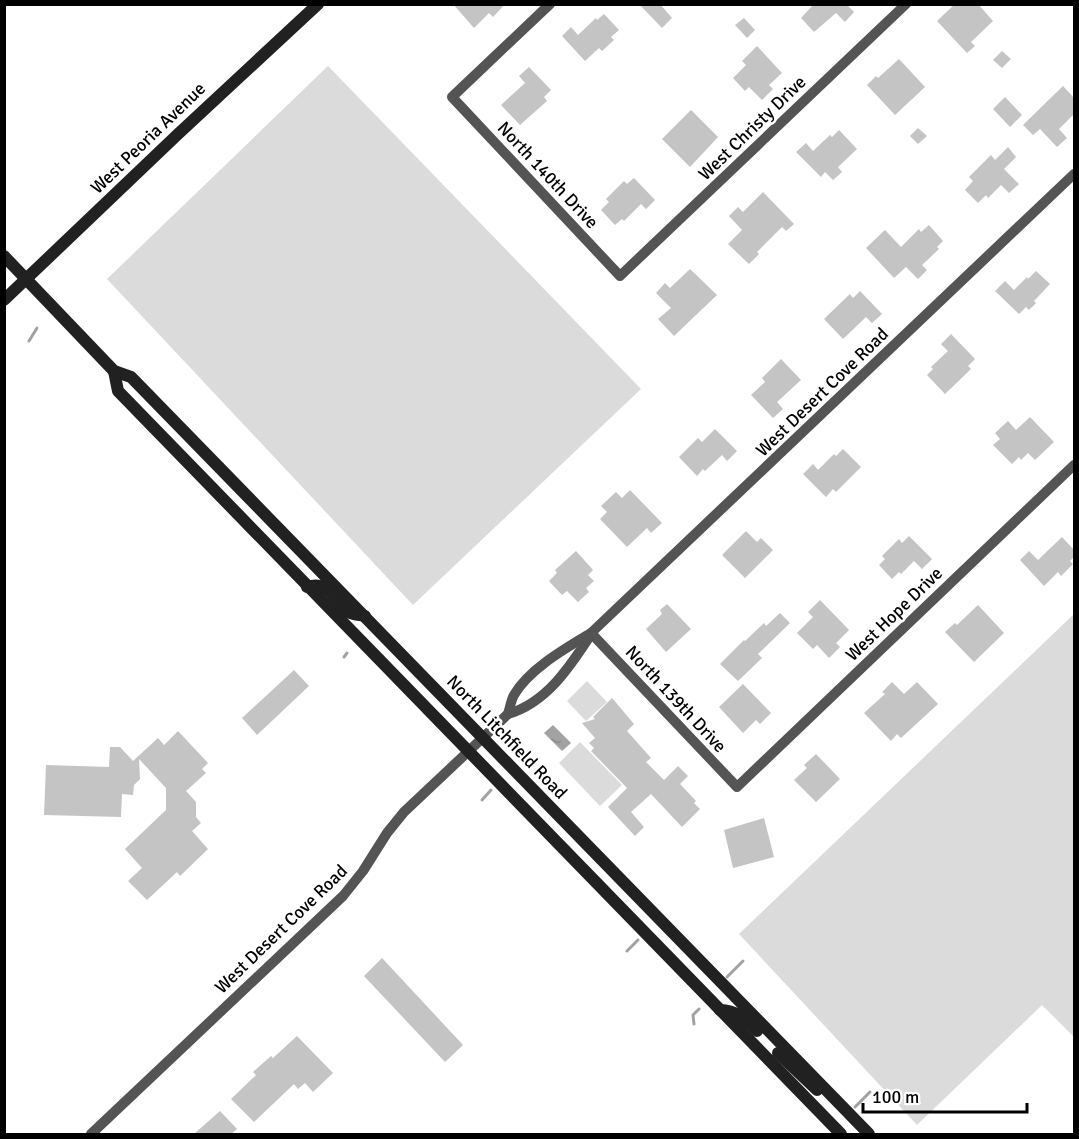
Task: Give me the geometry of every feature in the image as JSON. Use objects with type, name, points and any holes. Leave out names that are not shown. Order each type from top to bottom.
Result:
[{"type":"main road","name":"West Peoria Avenue","points":[[4,300],[318,4]]},
{"type":"main road","name":"North Litchfield Road","points":[[4,256],[114,371],[131,377],[869,1134]]},
{"type":"main road","name":"North Litchfield Road","points":[[114,371],[118,391],[841,1134]]},
{"type":"main road","points":[[307,587],[314,584],[322,586],[351,614],[365,616]]},
{"type":"main road","points":[[720,1010],[740,1015],[813,1089],[832,1096]]},
{"type":"street","name":"North 140th Drive","points":[[550,4],[452,97],[620,276]]},
{"type":"street","name":"West Christy Drive","points":[[620,276],[906,4]]},
{"type":"street","name":"West Desert Cove Road","points":[[91,1134],[343,896],[398,819],[508,714],[523,710],[537,701],[561,677],[591,633],[1074,174]]},
{"type":"street","name":"West Hope Drive","points":[[737,787],[1074,465]]},
{"type":"street","name":"West Desert Cove Road","points":[[508,714],[513,696],[531,676],[563,650],[591,633]]},
{"type":"street","name":"North 139th Drive","points":[[591,633],[737,787]]},
{"type":"shaded area","points":[[328,66],[641,389],[413,605],[107,279]]},
{"type":"shaded area","points":[[1074,614],[1074,1037],[1042,1005],[917,1125],[739,934]]},
{"type":"shaded area","points":[[587,681],[607,702],[586,721],[567,701]]},
{"type":"shaded area","points":[[580,742],[622,785],[600,806],[559,763]]},
{"type":"water","points":[[553,725],[571,743],[562,751],[544,733]]},
{"type":"building","points":[[453,4],[505,4],[493,17],[489,13],[474,28]]},
{"type":"building","points":[[639,4],[660,4],[672,18],[662,28]]},
{"type":"building","points":[[814,4],[846,4],[854,12],[845,22],[836,13],[814,32],[801,18]]},
{"type":"building","points":[[955,4],[978,4],[993,21],[971,42],[975,46],[967,53],[937,21]]},
{"type":"building","points":[[604,14],[619,30],[611,37],[614,40],[602,51],[599,48],[585,61],[562,36],[571,27],[578,35],[596,18],[597,20]]},
{"type":"building","points":[[744,18],[755,30],[747,38],[735,25]]},
{"type":"building","points":[[757,46],[782,73],[769,85],[773,89],[762,100],[749,87],[745,91],[733,78],[746,65],[742,61]]},
{"type":"building","points":[[1002,51],[1011,59],[1002,68],[993,60]]},
{"type":"building","points":[[899,59],[925,87],[895,115],[867,85]]},
{"type":"building","points":[[529,67],[551,90],[544,97],[547,101],[520,125],[501,105],[525,83],[519,76]]},
{"type":"building","points":[[1063,86],[1074,98],[1074,114],[1059,129],[1067,138],[1057,147],[1040,129],[1033,135],[1023,125]]},
{"type":"building","points":[[1005,97],[1022,115],[1010,127],[993,109]]},
{"type":"building","points":[[691,110],[718,137],[690,167],[662,139]]},
{"type":"building","points":[[918,128],[927,136],[918,144],[910,136]]},
{"type":"building","points":[[839,130],[857,149],[838,167],[842,172],[833,180],[825,172],[821,177],[796,152],[806,143],[813,151]]},
{"type":"building","points":[[1008,147],[1016,157],[1004,169],[1019,184],[1009,193],[1001,185],[988,198],[986,195],[978,203],[965,190],[973,181],[969,177],[991,155],[995,160]]},
{"type":"building","points":[[634,178],[655,200],[646,209],[641,204],[624,221],[622,219],[615,225],[601,210],[609,202],[606,199],[624,181],[627,184]]},
{"type":"building","points":[[763,192],[794,224],[786,231],[782,227],[757,252],[759,254],[749,264],[728,244],[742,230],[729,216],[738,207],[743,212]]},
{"type":"building","points":[[929,225],[943,241],[937,247],[939,249],[922,265],[927,270],[918,279],[906,267],[894,278],[866,248],[885,230],[901,247],[919,229],[921,232]]},
{"type":"building","points":[[690,269],[717,295],[674,336],[658,319],[671,308],[656,293],[665,283],[670,288]]},
{"type":"building","points":[[1036,271],[1050,284],[1029,310],[1026,307],[1019,314],[995,291],[1005,281],[1014,290]]},
{"type":"building","points":[[860,291],[882,314],[872,323],[866,317],[843,339],[824,319],[850,294],[853,298]]},
{"type":"building","points":[[951,334],[975,359],[968,366],[971,369],[945,394],[927,375],[933,369],[931,367],[948,351],[941,344]]},
{"type":"building","points":[[781,359],[801,380],[777,402],[783,409],[773,418],[751,395],[765,382],[762,378]]},
{"type":"building","points":[[1030,417],[1054,442],[1035,460],[1028,453],[1021,460],[1019,457],[1012,464],[993,445],[1000,439],[995,433],[1008,421],[1016,430]]},
{"type":"building","points":[[715,429],[737,451],[727,461],[722,455],[697,476],[679,457],[698,438],[702,442]]},
{"type":"building","points":[[843,449],[861,467],[836,492],[833,489],[826,497],[803,474],[813,464],[818,470],[834,454],[836,456]]},
{"type":"building","points":[[630,490],[662,523],[651,533],[647,528],[627,547],[600,519],[607,512],[601,506],[616,492],[622,498]]},
{"type":"building","points":[[746,531],[757,542],[761,538],[773,550],[745,578],[722,555]]},
{"type":"building","points":[[909,536],[932,559],[922,569],[914,561],[901,574],[899,572],[892,579],[879,565],[885,559],[882,556],[899,539],[902,543]]},
{"type":"building","points":[[1062,537],[1074,550],[1074,557],[1070,561],[1073,564],[1061,576],[1058,572],[1044,586],[1020,560],[1029,551],[1038,560]]},
{"type":"building","points":[[576,551],[593,570],[588,575],[594,581],[586,588],[589,592],[578,602],[567,591],[562,595],[549,581],[557,573],[555,570]]},
{"type":"building","points":[[820,600],[849,630],[836,643],[840,647],[829,658],[817,645],[813,649],[797,633],[813,617],[808,612]]},
{"type":"building","points":[[667,604],[691,629],[666,652],[646,629],[662,614],[660,610]]},
{"type":"building","points":[[978,605],[1004,633],[974,662],[945,632],[955,623],[957,625]]},
{"type":"building","points":[[780,613],[790,623],[758,654],[762,658],[738,681],[720,664],[764,623],[766,626]]},
{"type":"building","points":[[294,670],[309,686],[257,735],[242,718]]},
{"type":"building","points":[[892,682],[904,694],[917,682],[938,704],[901,738],[897,734],[891,741],[864,713],[885,694],[882,692]]},
{"type":"building","points":[[743,684],[771,713],[760,724],[756,720],[743,733],[719,707]]},
{"type":"building","points":[[612,698],[634,724],[627,731],[651,758],[646,762],[664,780],[678,766],[688,776],[680,784],[696,801],[694,803],[700,809],[682,827],[651,794],[631,812],[644,827],[635,836],[608,807],[627,788],[591,751],[594,748],[589,743],[595,738],[582,723],[595,719],[593,717]]},
{"type":"building","points":[[178,731],[208,763],[202,769],[206,773],[186,791],[196,802],[196,817],[201,823],[192,831],[208,849],[180,876],[177,872],[147,900],[128,881],[142,868],[125,849],[166,810],[166,788],[139,759],[140,779],[134,785],[133,795],[122,794],[121,817],[44,815],[46,765],[109,767],[110,747],[120,747],[133,761],[158,738],[164,745]]},
{"type":"building","points":[[816,754],[840,779],[816,802],[794,780],[807,768],[804,765]]},
{"type":"building","points":[[764,818],[774,857],[733,868],[724,830]]},
{"type":"building","points":[[382,958],[463,1045],[445,1062],[364,976]]},
{"type":"building","points":[[297,1036],[333,1073],[313,1092],[305,1083],[298,1089],[294,1084],[254,1122],[231,1099],[256,1075],[253,1072],[271,1056],[273,1058]]},
{"type":"building","points":[[220,1111],[237,1129],[231,1134],[194,1134]]},
{"type":"waterway","points":[[29,341],[37,328]]},
{"type":"waterway","points":[[344,657],[347,653]]},
{"type":"waterway","points":[[482,800],[491,790]]},
{"type":"waterway","points":[[627,951],[638,940]]},
{"type":"waterway","points":[[727,977],[743,961]]},
{"type":"waterway","points":[[694,1024],[693,1015],[699,1009]]},
{"type":"waterway","points":[[855,1107],[870,1092]]}]
